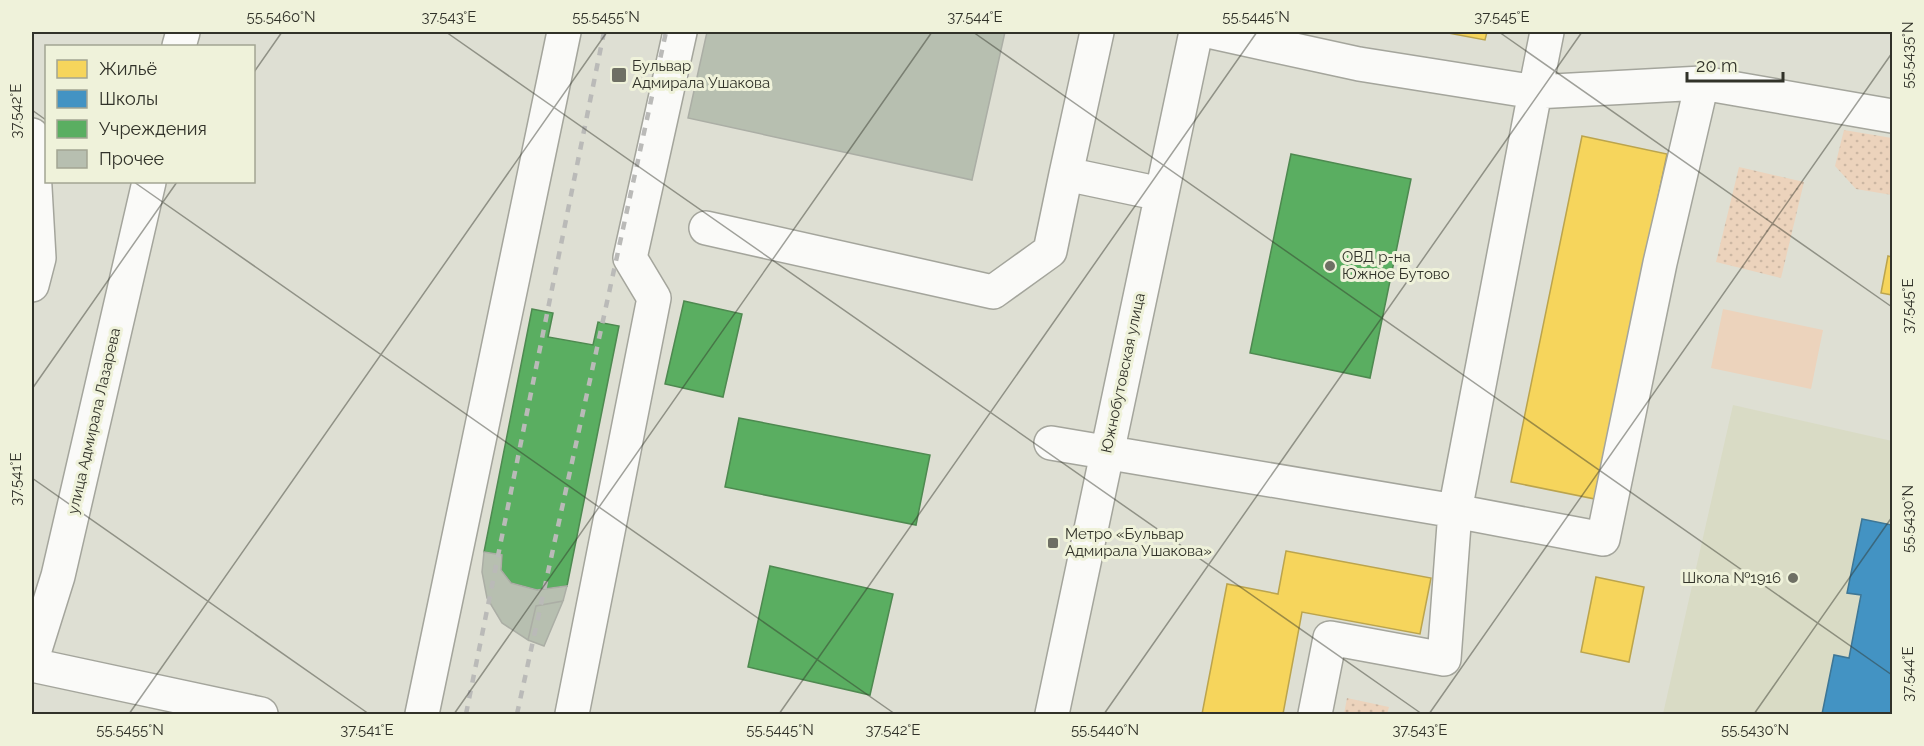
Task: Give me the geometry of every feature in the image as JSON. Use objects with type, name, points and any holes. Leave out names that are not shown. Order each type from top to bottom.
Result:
[{"type":"street","points":[[422,714],[564,32]]},
{"type":"street","points":[[572,714],[654,298],[630,258],[680,32]]},
{"type":"street","points":[[706,228],[993,292],[1050,250],[1097,32]]},
{"type":"street","name":"Южнобутовская улица","points":[[1052,714],[1196,32]]},
{"type":"street","points":[[1212,32],[1359,64],[1535,92],[1702,83],[1893,116]]},
{"type":"street","points":[[1315,714],[1330,638],[1444,659],[1455,511],[1547,32]]},
{"type":"street","points":[[1051,443],[1455,511],[1603,539],[1660,263],[1702,83]]},
{"type":"street","points":[[32,135],[39,258],[32,285]]},
{"type":"street","points":[[1066,174],[1161,194]]},
{"type":"street","name":"улица Адмирала Лазарева","points":[[32,658],[58,576],[149,183]]},
{"type":"street","points":[[32,665],[261,714]]},
{"type":"shaded area","points":[[1844,130],[1892,138],[1892,195],[1856,189],[1835,166]]},
{"type":"shaded area","points":[[1739,167],[1804,182],[1781,278],[1716,262]]},
{"type":"shaded area","points":[[1723,309],[1823,330],[1811,389],[1711,368]]},
{"type":"shaded area","name":"Школа №1916","points":[[1733,405],[1892,441],[1892,714],[1663,714]]},
{"type":"shaded area","points":[[1347,698],[1389,707],[1387,714],[1344,714]]},
{"type":"building: Жильё","points":[[1443,32],[1487,32],[1485,40]]},
{"type":"building: Жильё","points":[[1582,136],[1667,154],[1595,499],[1511,482]]},
{"type":"building: Жильё","points":[[1888,256],[1892,257],[1892,295],[1881,293]]},
{"type":"building: Жильё","points":[[1286,551],[1431,578],[1420,634],[1302,612],[1283,714],[1202,714],[1227,584],[1278,594]]},
{"type":"building: Жильё","points":[[1596,577],[1644,587],[1629,662],[1581,652]]},
{"type":"building: Школы","points":[[1862,519],[1892,525],[1892,714],[1822,714],[1834,655],[1849,658],[1861,595],[1847,593]]},
{"type":"building: Учреждения","name":"ОВД р-на Южное Бутово","points":[[1291,154],[1411,179],[1370,378],[1250,353]]},
{"type":"building: Учреждения","points":[[684,301],[742,314],[723,397],[665,384]]},
{"type":"building: Учреждения","points":[[532,309],[553,313],[548,337],[593,345],[598,322],[619,326],[567,586],[537,590],[511,583],[501,570],[502,555],[484,552]]},
{"type":"building: Учреждения","points":[[739,418],[930,455],[916,525],[725,487]]},
{"type":"building: Учреждения","points":[[770,566],[893,594],[870,695],[748,667]]},
{"type":"building: Прочее","points":[[707,32],[1005,32],[972,180],[688,118]]},
{"type":"building: Прочее","points":[[484,552],[502,555],[501,570],[511,583],[537,590],[567,586],[563,601],[536,606],[528,640],[502,623],[487,598],[482,572]]},
{"type":"building: Прочее","points":[[563,601],[544,646],[528,640],[536,606]]},
{"type":"railway","points":[[466,714],[604,32]]},
{"type":"railway","points":[[517,714],[666,32]]},
{"type":"place","name":"Бульвар Адмирала Ушакова","points":[[619,75]]},
{"type":"place","name":"ОВД р-на Южное Бутово","points":[[1330,266]]},
{"type":"place","name":"Метро «Бульвар Адмирала Ушакова»","points":[[1053,543]]},
{"type":"place","name":"Школа №1916","points":[[1793,578]]}]
